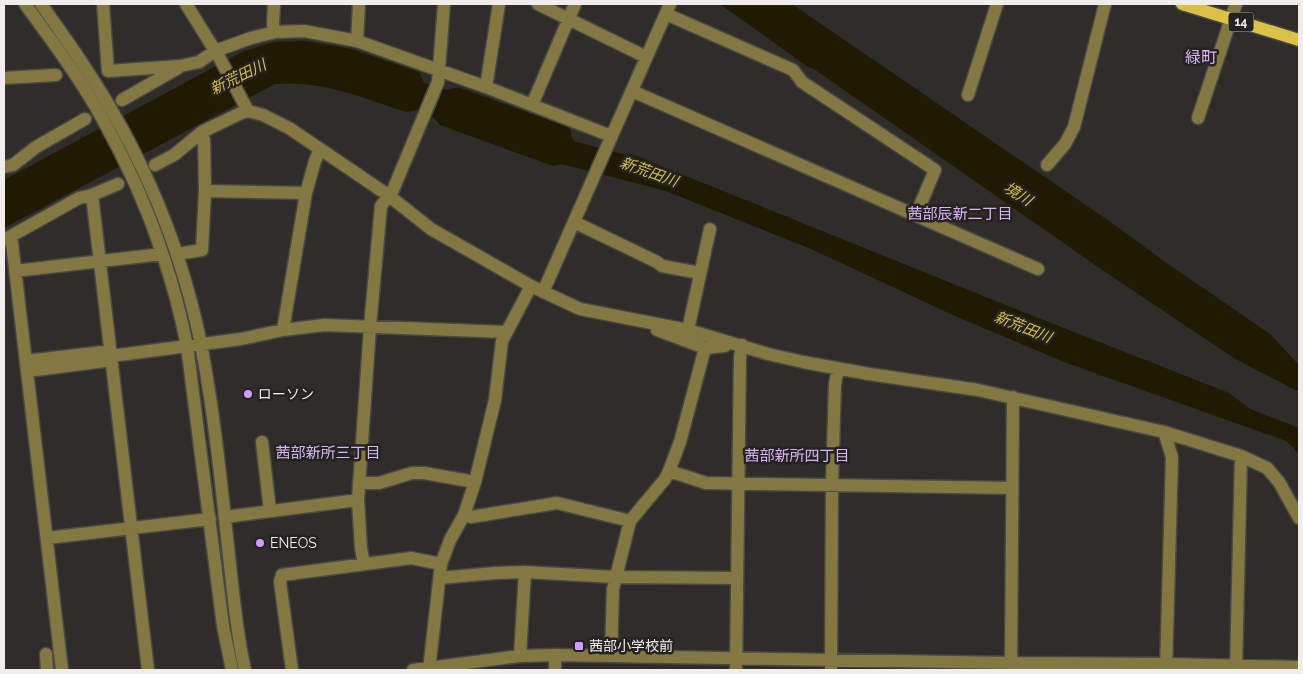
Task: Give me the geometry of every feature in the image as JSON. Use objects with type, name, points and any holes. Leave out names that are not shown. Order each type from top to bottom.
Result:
[{"type":"main road","name":"14","points":[[1182,4],[1299,40]]},
{"type":"street","points":[[25,4],[107,115]]},
{"type":"street","points":[[41,4],[74,50],[134,166],[164,217],[177,254],[201,344],[225,517],[237,624],[245,670]]},
{"type":"street","points":[[103,4],[108,72],[180,66],[199,62],[251,38],[275,32],[304,31],[357,41],[439,76],[486,87],[610,139]]},
{"type":"street","points":[[186,4],[217,54],[246,108],[289,128],[388,195],[431,229],[543,292],[589,312],[688,330],[777,356],[838,369],[978,390],[1164,432],[1241,456],[1267,468],[1279,482],[1299,518]]},
{"type":"street","points":[[274,4],[273,25],[275,32]]},
{"type":"street","points":[[357,41],[359,4]]},
{"type":"street","points":[[364,564],[358,500],[370,327],[381,206],[393,190],[439,76],[444,4]]},
{"type":"street","points":[[486,87],[499,4]]},
{"type":"street","points":[[538,4],[646,57]]},
{"type":"street","points":[[532,105],[575,4]]},
{"type":"street","points":[[968,95],[997,4]]},
{"type":"street","points":[[1047,165],[1065,144],[1074,128],[1105,4]]},
{"type":"street","points":[[1198,118],[1236,4]]},
{"type":"street","points":[[543,292],[668,9],[793,70],[802,82],[935,170],[916,215]]},
{"type":"street","points":[[122,100],[171,74],[180,66]]},
{"type":"street","points":[[4,78],[56,75]]},
{"type":"street","points":[[632,91],[1038,269]]},
{"type":"street","points":[[155,166],[174,155],[202,132],[241,113],[246,108]]},
{"type":"street","points":[[4,167],[13,165],[36,147],[86,120]]},
{"type":"street","points":[[177,254],[202,250],[205,191],[204,140],[202,132]]},
{"type":"street","points":[[283,330],[306,192],[320,149]]},
{"type":"street","points":[[134,166],[144,205],[162,254],[182,319],[223,626],[232,670]]},
{"type":"street","points":[[62,670],[12,243],[6,239],[79,198],[92,195],[118,184]]},
{"type":"street","points":[[205,191],[306,192]]},
{"type":"street","points":[[92,195],[148,670]]},
{"type":"street","points":[[574,222],[662,266],[700,273]]},
{"type":"street","points":[[688,330],[710,229]]},
{"type":"street","points":[[15,271],[162,254]]},
{"type":"street","points":[[429,669],[441,564],[450,540],[464,515],[475,482],[495,400],[502,341],[531,286]]},
{"type":"street","points":[[645,322],[652,328],[705,348],[725,346],[728,342]]},
{"type":"street","points":[[27,366],[103,352],[111,356],[241,340],[283,330],[324,325],[506,332]]},
{"type":"street","points":[[736,665],[740,357],[742,345]]},
{"type":"street","points":[[612,656],[614,577],[630,521],[665,480],[669,471],[680,442],[705,348]]},
{"type":"street","points":[[831,665],[832,484],[835,384],[838,369]]},
{"type":"street","points":[[1011,667],[1013,397]]},
{"type":"street","points":[[1164,432],[1172,457],[1166,667]]},
{"type":"street","points":[[262,442],[270,511]]},
{"type":"street","points":[[1236,668],[1241,456]]},
{"type":"street","points":[[669,471],[706,483],[1012,488]]},
{"type":"street","points":[[359,483],[379,483],[412,473],[424,473],[475,482]]},
{"type":"street","points":[[225,517],[358,500]]},
{"type":"street","points":[[464,515],[471,516],[557,503],[630,521]]},
{"type":"street","points":[[47,538],[210,519]]},
{"type":"street","points":[[292,670],[280,582],[282,575],[410,558],[441,564]]},
{"type":"street","points":[[440,578],[495,572],[525,572],[614,577],[737,578]]},
{"type":"street","points":[[520,656],[525,572]]},
{"type":"street","points":[[46,654],[47,670]]},
{"type":"street","points":[[413,670],[520,656],[556,655],[612,656],[736,665],[1299,667]]},
{"type":"street","points":[[556,655],[556,670]]},
{"type":"water","name":"境川","points":[[720,4],[792,4],[1112,223],[1270,334],[1299,365],[1299,392],[1234,358],[1098,267]]},
{"type":"water","name":"新荒田川","points":[[306,41],[351,49],[419,72],[424,83],[448,90],[458,87],[570,128],[574,141],[626,155],[631,154],[1229,393],[1250,409],[1299,428],[1299,455],[1286,441],[1064,362],[955,316],[811,249],[666,191],[562,164],[553,166],[440,125],[431,115],[425,112],[418,110],[405,112],[356,95],[325,87],[292,83],[275,84],[4,228],[4,180],[244,51],[274,42]]},
{"type":"place","name":"ローソン","points":[[248,394]]},
{"type":"place","name":"ENEOS","points":[[260,543]]},
{"type":"place","name":"茜部小学校前","points":[[579,646]]},
{"type":"district","name":"緑町","points":[[1201,57]]},
{"type":"district","name":"茜部辰新二丁目","points":[[960,214]]},
{"type":"district","name":"茜部新所三丁目","points":[[328,453]]},
{"type":"district","name":"茜部新所四丁目","points":[[797,456]]}]
